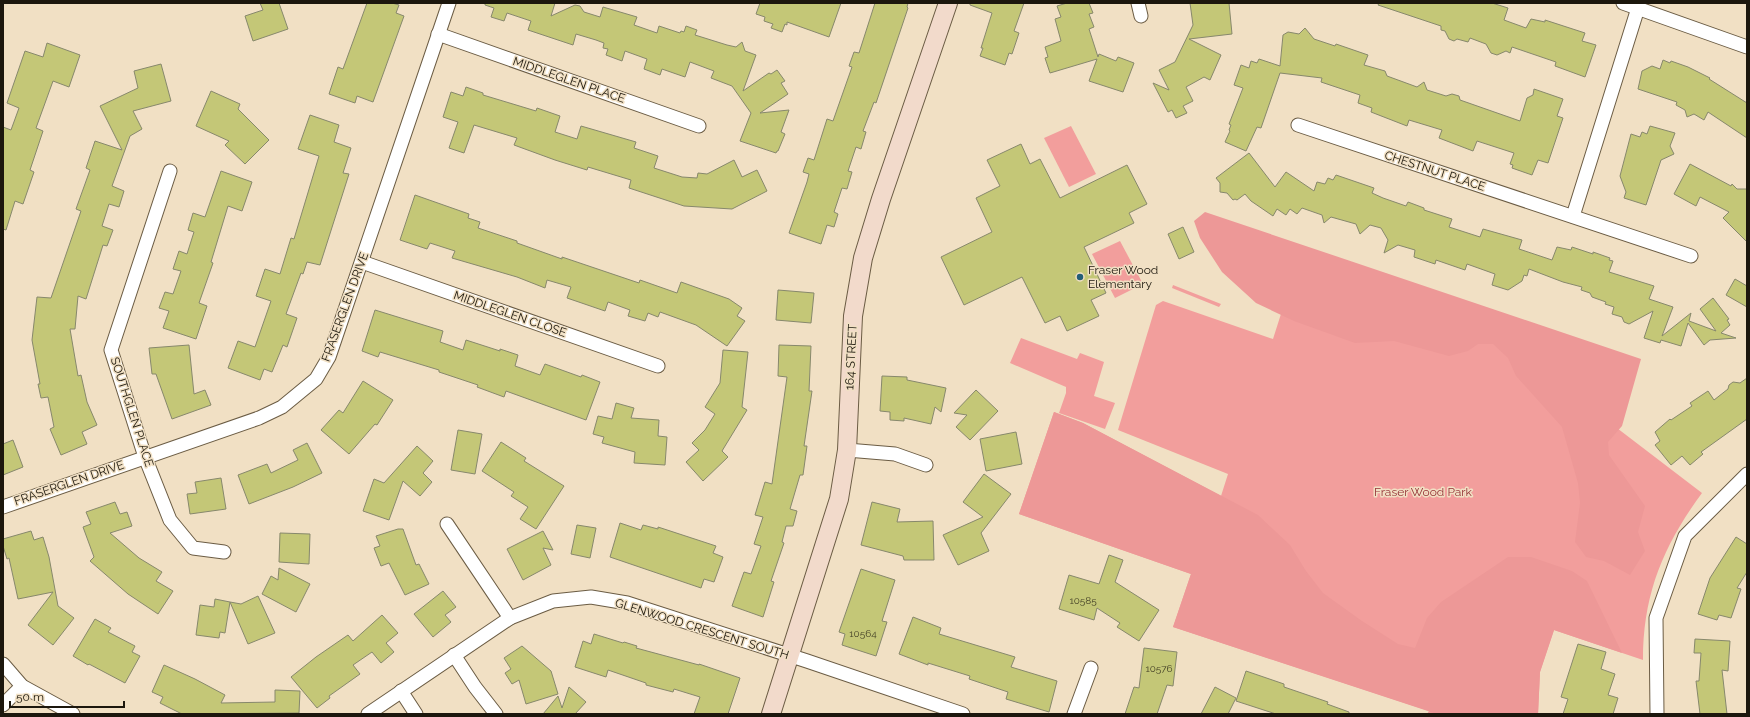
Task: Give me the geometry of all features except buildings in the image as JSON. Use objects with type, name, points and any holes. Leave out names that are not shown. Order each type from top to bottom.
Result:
[{"type":"street","name":"FRASERGLEN DRIVE","points":[[3,507],[259,418],[282,407],[316,379],[329,357],[449,3]]},
{"type":"street","name":"164 STREET","points":[[771,714],[839,499],[847,450],[852,316],[863,258],[881,199],[948,3]]},
{"type":"street","points":[[1623,3],[1747,47]]},
{"type":"street","points":[[1573,216],[1638,8]]},
{"type":"street","name":"MIDDLEGLEN PLACE","points":[[438,34],[699,126]]},
{"type":"street","name":"CHESTNUT PLACE","points":[[1298,125],[1691,256]]},
{"type":"street","name":"SOUTHGLEN PLACE","points":[[170,172],[111,350],[145,457],[170,520],[193,548],[224,552]]},
{"type":"street","name":"MIDDLEGLEN CLOSE","points":[[362,262],[658,366]]},
{"type":"street","points":[[847,450],[895,454],[926,465]]},
{"type":"street","points":[[1657,714],[1656,618],[1685,536],[1747,474]]},
{"type":"street","points":[[447,524],[510,618]]},
{"type":"street","name":"GLENWOOD CRESCENT SOUTH","points":[[368,714],[510,618],[552,601],[591,597],[627,604],[790,656],[963,714]]},
{"type":"street","points":[[454,655],[475,687],[496,714]]},
{"type":"street","points":[[3,664],[22,686],[72,714]]},
{"type":"street","points":[[1074,714],[1091,668]]},
{"type":"street","points":[[3,706],[22,686]]},
{"type":"street","points":[[401,691],[416,714]]},
{"type":"green space","points":[[1071,126],[1096,174],[1069,187],[1044,138]]},
{"type":"green space","points":[[1120,241],[1143,284],[1115,298],[1092,254]]},
{"type":"green space","name":"Fraser Wood Park","points":[[1301,251],[1631,360],[1613,425],[1702,493],[1676,532],[1658,572],[1651,592],[1647,614],[1643,660],[1554,630],[1540,672],[1538,714],[1427,714],[1429,711],[1173,627],[1191,574],[1019,514],[1054,412],[1083,423],[1221,496],[1228,474],[1118,430],[1156,305],[1163,301],[1273,339]]},
{"type":"green space","points":[[1173,285],[1221,304],[1219,307],[1172,288]]},
{"type":"green space","points":[[1021,338],[1077,359],[1080,353],[1104,362],[1094,396],[1115,403],[1105,429],[1059,413],[1066,393],[1066,387],[1010,363]]},
{"type":"shaded area","points":[[1205,212],[1641,359],[1622,426],[1608,442],[1609,455],[1645,506],[1638,532],[1645,551],[1630,575],[1604,561],[1586,557],[1575,542],[1580,503],[1578,483],[1562,427],[1516,376],[1508,358],[1493,344],[1478,344],[1468,351],[1449,356],[1394,341],[1355,343],[1294,321],[1256,303],[1222,272],[1200,238],[1194,221]]},
{"type":"shaded area","points":[[1054,412],[1083,423],[1258,515],[1290,545],[1306,571],[1323,593],[1362,621],[1398,644],[1415,648],[1427,618],[1441,602],[1508,557],[1531,557],[1572,571],[1587,581],[1622,653],[1554,630],[1540,672],[1538,714],[1437,714],[1173,627],[1191,574],[1019,514]]},
{"type":"place","name":"Fraser Wood Elementary","points":[[1080,277]]}]
